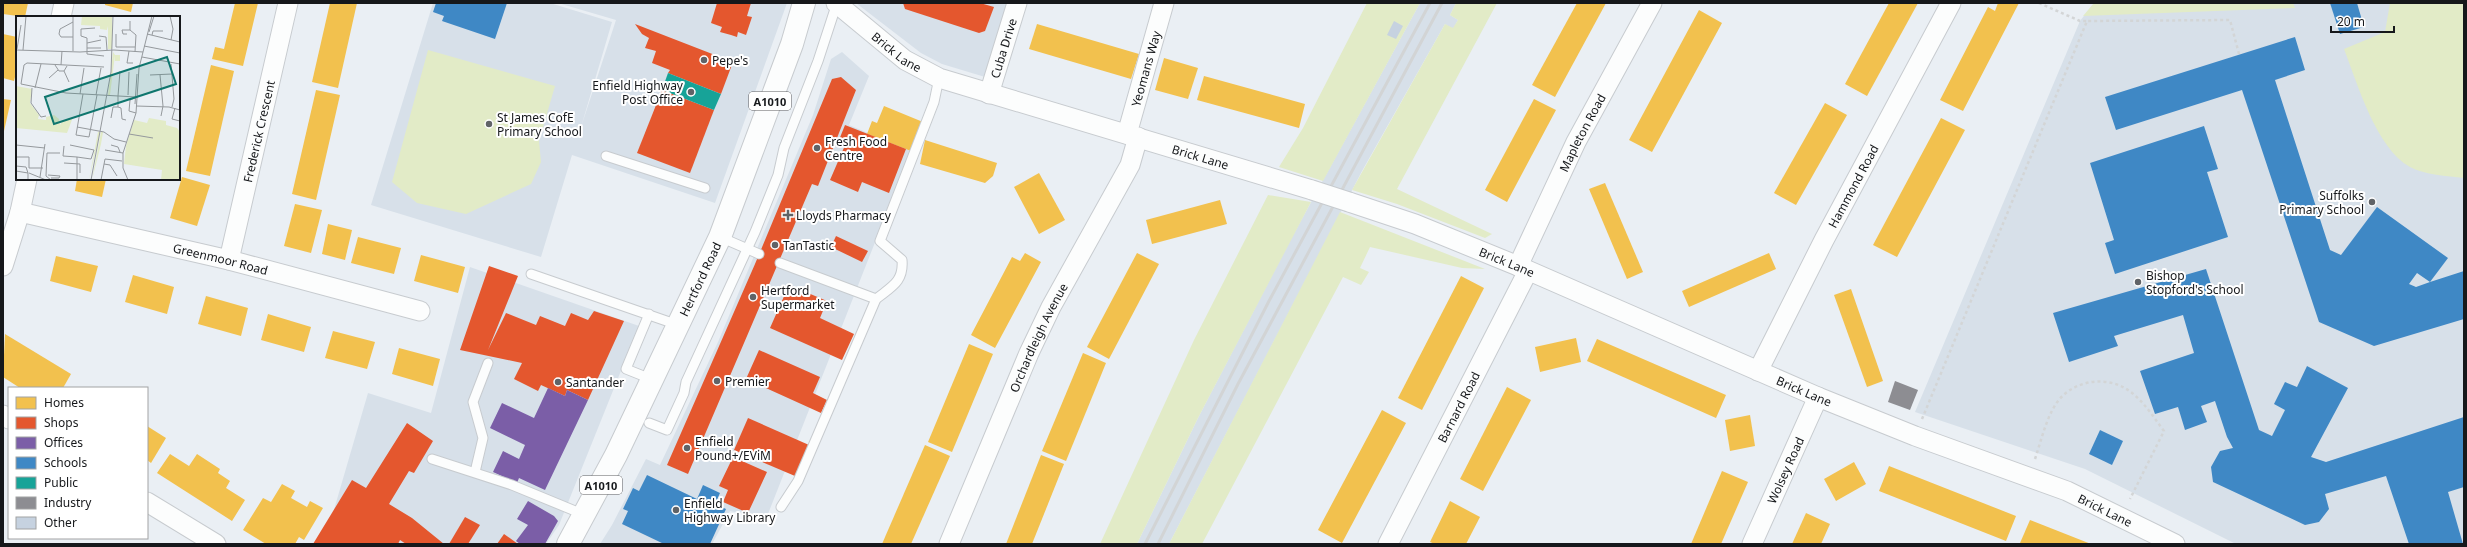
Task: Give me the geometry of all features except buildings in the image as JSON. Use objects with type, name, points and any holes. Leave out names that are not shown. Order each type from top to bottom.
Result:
[{"type":"main road","name":"Hertford Road","points":[[568,544],[616,455],[720,237],[792,44],[804,3]]},
{"type":"street","points":[[61,16],[64,3]]},
{"type":"street","name":"Frederick Crescent","points":[[229,260],[288,3]]},
{"type":"street","name":"Brick Lane","points":[[836,3],[905,60],[940,78],[1312,190],[1415,224],[1523,268],[1818,397],[1915,436],[2067,491],[2175,544]]},
{"type":"street","name":"Cuba Drive","points":[[990,94],[1017,3]]},
{"type":"street","name":"Yeomans Way","points":[[1132,136],[1164,3]]},
{"type":"street","name":"Mapleton Road","points":[[1523,268],[1576,142],[1652,3]]},
{"type":"street","name":"Hammond Road","points":[[1758,371],[1824,240],[1951,3]]},
{"type":"street","name":"Orchardleigh Avenue","points":[[949,544],[1051,307],[1130,165],[1132,136]]},
{"type":"street","points":[[3,266],[20,212],[27,180]]},
{"type":"street","name":"Greenmoor Road","points":[[20,212],[229,260],[420,311]]},
{"type":"street","name":"Barnard Road","points":[[1388,544],[1523,268]]},
{"type":"street","name":"Wolsey Road","points":[[1752,544],[1818,397]]},
{"type":"street","points":[[148,503],[216,544]]},
{"type":"lane","points":[[649,423],[667,430],[684,393],[686,382],[778,176],[784,148],[818,61],[836,3]]},
{"type":"lane","points":[[781,507],[798,481],[876,299],[896,285],[901,278],[902,260],[880,241],[934,102],[940,78]]},
{"type":"lane","points":[[606,156],[705,188]]},
{"type":"lane","points":[[720,237],[759,254]]},
{"type":"lane","points":[[780,263],[876,299]]},
{"type":"lane","points":[[531,274],[678,324]]},
{"type":"lane","points":[[649,314],[626,369],[651,379]]},
{"type":"lane","points":[[475,472],[483,438],[473,402],[488,363]]},
{"type":"lane","points":[[432,460],[475,472],[585,515]]},
{"type":"path","points":[[2039,3],[2080,21],[2230,20],[2239,54]]},
{"type":"path","points":[[1915,436],[2087,21]]},
{"type":"path","points":[[2029,476],[2046,424],[2055,406],[2065,393],[2083,383],[2114,384],[2131,392],[2164,431],[2121,517]]},
{"type":"shaded area","points":[[433,3],[550,3],[612,22],[581,127],[616,20],[558,3],[787,3],[715,203],[572,155],[541,257],[371,205]]},
{"type":"shaded area","points":[[856,3],[1008,3],[985,77],[942,64],[921,53]]},
{"type":"shaded area","points":[[1420,3],[1456,3],[1450,15],[1458,20],[1453,29],[1445,24],[1362,171],[1169,544],[1137,544],[1198,418],[1292,237]]},
{"type":"shaded area","name":"Bishop Stopford's School","points":[[2094,3],[2464,3],[2464,544],[2236,544],[2085,469],[1915,412],[2080,21]]},
{"type":"shaded area","points":[[842,52],[869,76],[849,125],[911,151],[766,519],[730,511],[712,544],[600,544],[612,525],[646,459],[660,465],[718,342],[813,115],[831,59]]},
{"type":"shaded area","points":[[470,267],[639,326],[559,525],[546,544],[314,544],[333,513],[368,393],[431,413]]},
{"type":"green space","points":[[1367,3],[1420,3],[1323,181],[1279,167],[1303,128]]},
{"type":"green space","points":[[1456,3],[1497,3],[1397,189],[1492,234],[1485,238],[1397,204],[1352,190],[1445,24],[1453,28],[1458,20],[1450,15]]},
{"type":"green space","points":[[2094,3],[2293,3],[2295,8],[2083,16]]},
{"type":"green space","points":[[2390,3],[2464,3],[2464,178],[2422,172],[2410,167],[2398,158],[2387,146],[2378,131],[2362,97],[2344,49],[2385,32]]},
{"type":"green space","points":[[428,50],[555,86],[539,141],[541,162],[531,184],[466,214],[417,203],[392,182]]},
{"type":"green space","points":[[1268,195],[1311,202],[1198,418],[1137,544],[1100,544],[1194,340]]},
{"type":"green space","points":[[1340,212],[1485,269],[1462,268],[1370,247],[1360,268],[1369,272],[1361,285],[1343,277],[1202,544],[1169,544]]},
{"type":"railway","points":[[1145,544],[1269,301],[1430,3]]},
{"type":"railway","points":[[1158,544],[1238,384],[1442,3]]},
{"type":"place","name":"Pepe's","points":[[704,60]]},
{"type":"place","name":"Enfield Highway Post Office","points":[[691,92]]},
{"type":"place","name":"St James CofE Primary School","points":[[489,124]]},
{"type":"place","name":"Fresh Food Centre","points":[[817,148]]},
{"type":"place","name":"Suffolks Primary School","points":[[2372,202]]},
{"type":"place","name":"Lloyds Pharmacy","points":[[788,215]]},
{"type":"place","name":"TanTastic","points":[[775,245]]},
{"type":"place","name":"Bishop Stopford's School","points":[[2138,282]]},
{"type":"place","name":"Hertford Supermarket","points":[[753,297]]},
{"type":"place","name":"Premier","points":[[717,381]]},
{"type":"place","name":"Santander","points":[[558,382]]},
{"type":"place","name":"Enfield Pound+/EViM","points":[[687,448]]},
{"type":"place","name":"Enfield Highway Library","points":[[676,510]]}]
